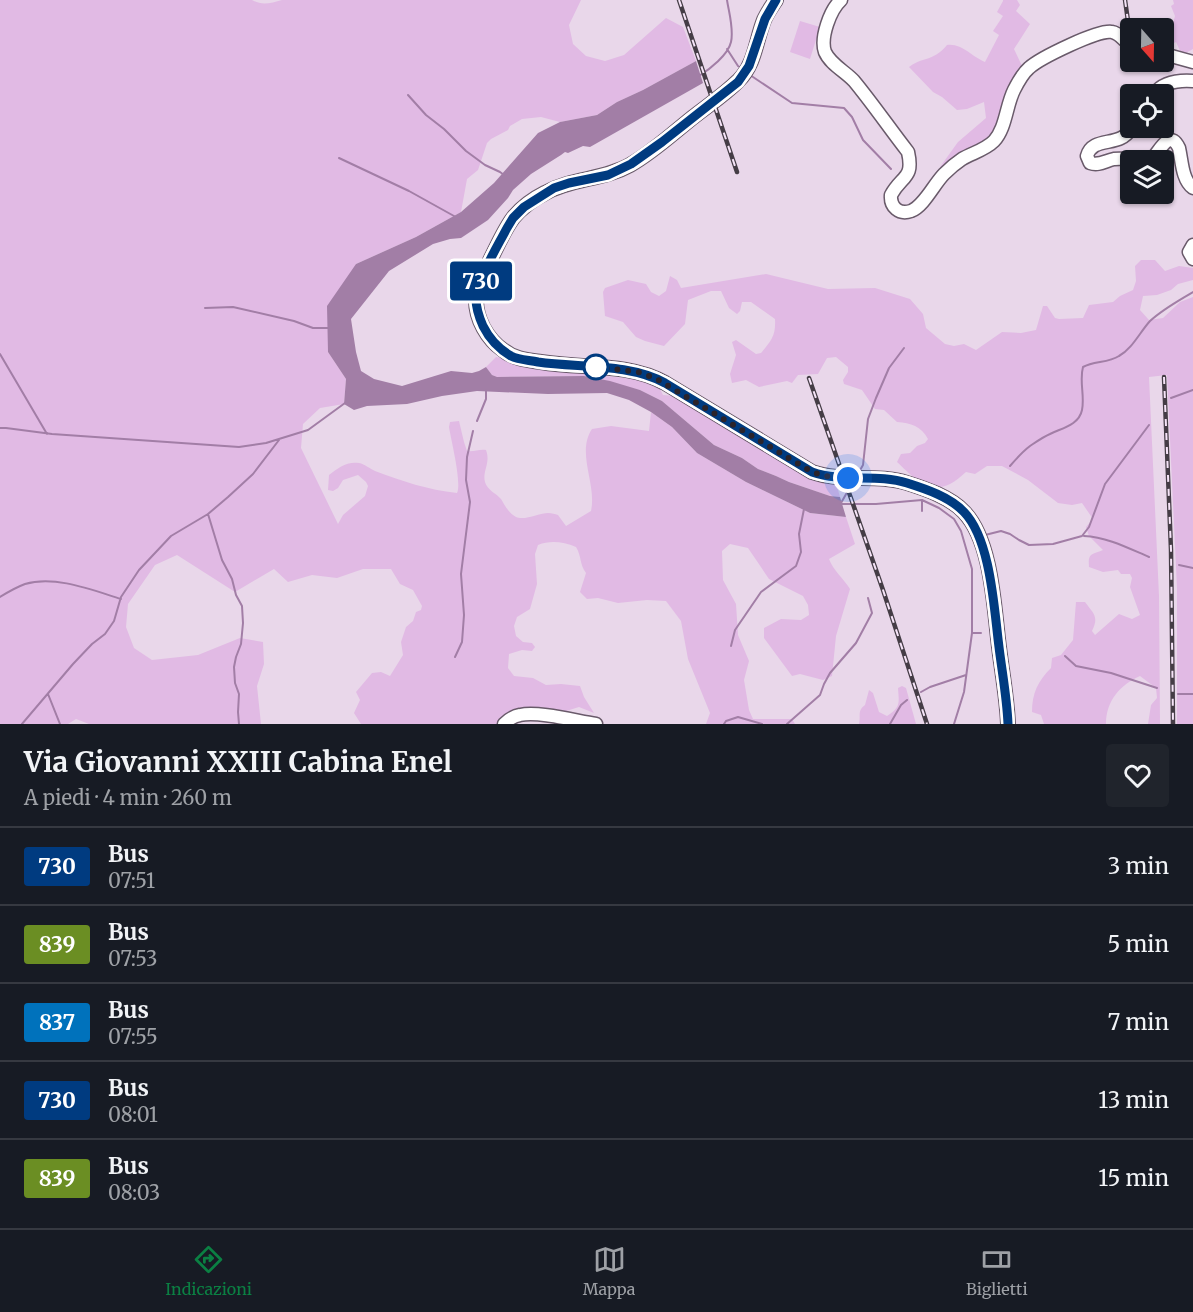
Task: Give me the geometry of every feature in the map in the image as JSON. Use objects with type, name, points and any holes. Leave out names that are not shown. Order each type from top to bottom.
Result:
[{"type":"main road","points":[[776,0],[765,19],[749,66],[738,82],[631,164],[608,175],[562,184],[544,193],[513,218],[477,291],[477,310],[480,320],[499,347],[513,356],[553,364],[627,370],[646,374],[665,383],[812,472],[825,476],[897,480],[951,501],[964,511],[974,524],[983,547],[1008,724]]},
{"type":"street","points":[[841,0],[835,5],[825,31],[825,52],[853,80],[908,152],[910,170],[891,195],[890,200],[894,208],[900,212],[912,211],[919,206],[943,174],[961,159],[994,141],[1000,133],[1013,92],[1023,74],[1030,67],[1089,37],[1108,32],[1120,37]]},
{"type":"street","points":[[1174,57],[1193,62]]},
{"type":"street","points":[[1169,84],[1180,80],[1193,81]]},
{"type":"street","points":[[1120,159],[1095,165],[1089,163],[1087,156],[1094,146],[1122,138]]},
{"type":"street","points":[[1159,150],[1167,141],[1172,140],[1177,143],[1186,180],[1193,188]]},
{"type":"street","points":[[1193,245],[1189,252],[1193,259]]},
{"type":"street","points":[[504,724],[512,718],[529,714],[596,724]]},
{"type":"shaded area","points":[[0,0],[252,0],[270,3],[282,0],[581,0],[569,25],[573,44],[586,56],[605,61],[624,55],[666,18],[683,27],[696,61],[617,102],[597,115],[560,122],[541,117],[522,119],[510,126],[508,130],[487,143],[478,170],[467,179],[461,212],[416,237],[356,264],[328,352],[346,379],[344,404],[320,408],[303,424],[301,448],[338,524],[343,515],[365,496],[368,486],[358,475],[343,480],[333,491],[328,490],[329,475],[347,464],[361,464],[415,485],[457,493],[457,471],[449,427],[450,422],[459,421],[467,451],[486,450],[488,459],[484,478],[486,485],[501,499],[511,513],[519,518],[545,513],[558,515],[566,526],[591,511],[586,448],[592,429],[611,426],[649,431],[651,412],[672,427],[697,453],[746,482],[810,513],[846,517],[855,544],[829,559],[850,589],[836,636],[832,676],[823,680],[800,674],[792,676],[764,638],[764,628],[781,619],[801,620],[809,615],[808,605],[803,596],[769,579],[748,548],[730,544],[722,551],[723,580],[736,604],[738,635],[749,661],[744,680],[749,710],[753,719],[792,719],[795,724],[706,724],[710,713],[688,659],[681,621],[666,601],[618,603],[598,598],[587,599],[580,592],[586,573],[576,547],[552,542],[538,545],[535,554],[537,584],[530,609],[517,617],[514,626],[516,636],[523,642],[532,643],[535,647],[532,651],[522,650],[509,654],[508,668],[514,676],[533,678],[546,685],[580,686],[594,713],[579,707],[499,724],[361,724],[354,713],[360,700],[356,692],[372,673],[381,672],[390,676],[403,655],[401,642],[406,627],[413,621],[416,612],[421,610],[422,606],[413,590],[400,584],[391,569],[363,569],[337,578],[312,575],[288,582],[274,569],[235,592],[177,555],[155,565],[128,604],[126,627],[134,648],[152,660],[198,655],[240,638],[263,642],[264,664],[257,686],[261,724],[89,724],[76,719],[68,724],[0,724]]},
{"type":"shaded area","points":[[1003,0],[1017,0],[1020,5],[1016,11],[1030,24],[1014,49],[1023,68],[996,130],[943,169],[940,167],[958,142],[986,118],[984,102],[967,109],[957,110],[933,92],[909,67],[916,62],[933,57],[947,45],[962,48],[985,62],[999,35],[993,31],[1003,16],[997,12]]},
{"type":"shaded area","points":[[1173,0],[1193,0],[1193,49],[1182,55],[1176,42],[1174,43],[1175,16],[1171,6],[1174,4]]},
{"type":"shaded area","points":[[800,21],[820,27],[810,59],[790,52]]},
{"type":"shaded area","points":[[696,61],[703,83],[590,147],[583,146],[568,153],[565,152],[531,174],[513,190],[488,220],[461,238],[433,244],[389,271],[351,319],[361,371],[374,379],[402,386],[451,371],[472,373],[486,367],[492,375],[497,377],[584,376],[640,390],[662,401],[714,445],[742,458],[758,469],[830,496],[840,497],[846,517],[810,513],[746,482],[697,453],[672,427],[651,412],[629,400],[607,393],[548,394],[477,391],[407,404],[367,406],[354,410],[344,404],[346,379],[328,352],[327,306],[356,264],[416,237],[461,212],[494,183],[538,133],[560,122],[597,115],[617,102]]},
{"type":"shaded area","points":[[1141,260],[1155,260],[1165,271],[1179,266],[1193,268],[1193,280],[1178,284],[1171,290],[1157,295],[1143,296],[1140,310],[1149,320],[1163,318],[1180,302],[1193,297],[1193,724],[1177,724],[1177,588],[1167,375],[1149,377],[1159,596],[1160,724],[1148,724],[1151,705],[1157,698],[1156,688],[1140,676],[1120,689],[1111,701],[1106,724],[1044,724],[1041,715],[1032,712],[1035,693],[1039,683],[1051,668],[1052,658],[1061,655],[1073,640],[1076,602],[1085,602],[1093,613],[1095,622],[1092,631],[1095,635],[1119,614],[1132,619],[1140,615],[1130,587],[1132,578],[1130,574],[1121,574],[1118,570],[1103,572],[1089,567],[1091,555],[1103,550],[1089,536],[1086,527],[1093,519],[1082,503],[1072,505],[1058,503],[1028,480],[1002,466],[987,466],[975,474],[966,472],[952,483],[942,487],[928,486],[921,482],[897,462],[901,454],[910,453],[928,439],[915,426],[897,422],[884,410],[875,409],[862,390],[844,384],[843,380],[848,367],[836,357],[827,358],[818,374],[798,375],[792,383],[787,381],[759,387],[746,380],[732,383],[730,374],[736,355],[732,342],[736,340],[756,354],[761,353],[774,334],[775,319],[751,302],[742,302],[737,314],[729,308],[721,291],[711,291],[688,300],[685,324],[664,346],[636,337],[623,322],[605,316],[603,292],[605,288],[628,280],[646,284],[651,292],[659,296],[666,291],[670,276],[677,280],[681,288],[766,274],[828,289],[875,288],[910,299],[923,314],[926,328],[945,344],[954,346],[964,344],[976,350],[1002,332],[1021,333],[1036,330],[1043,306],[1047,306],[1055,318],[1083,318],[1089,305],[1113,302],[1133,290],[1136,281],[1135,266]]},
{"type":"shaded area","points":[[496,357],[525,367],[642,380],[659,387],[663,395],[675,396],[836,483],[840,497],[830,496],[789,482],[758,469],[742,458],[714,445],[662,401],[640,390],[584,376],[496,377],[486,367]]},
{"type":"shaded area","points":[[902,686],[906,688],[916,724],[859,724],[860,711],[865,705],[869,690],[873,693],[879,712],[887,716],[897,707],[898,688]]},
{"type":"waterway","points":[[699,76],[718,61],[731,42],[731,21],[727,0]]},
{"type":"waterway","points":[[727,49],[741,68]]},
{"type":"waterway","points":[[750,75],[792,103],[844,108],[852,117],[863,140],[891,169]]},
{"type":"waterway","points":[[408,95],[426,115],[466,151],[504,175]]},
{"type":"waterway","points":[[339,158],[409,191],[454,216]]},
{"type":"waterway","points":[[1010,466],[1030,446],[1069,425],[1080,415],[1083,405],[1083,367],[1110,360],[1124,353],[1150,321],[1193,292]]},
{"type":"waterway","points":[[205,308],[233,307],[294,321],[313,328],[328,328]]},
{"type":"waterway","points":[[859,472],[863,465],[868,419],[889,368],[904,348]]},
{"type":"waterway","points":[[0,354],[47,434]]},
{"type":"waterway","points":[[477,421],[486,399],[486,390]]},
{"type":"waterway","points":[[1171,398],[1193,390]]},
{"type":"waterway","points":[[0,428],[52,434],[239,447],[266,443],[308,430],[345,403]]},
{"type":"waterway","points":[[985,535],[1001,531],[1029,545],[1053,544],[1082,536],[1089,527],[1105,484],[1149,425]]},
{"type":"waterway","points":[[455,657],[462,642],[464,615],[461,574],[470,502],[466,480],[467,457],[473,431]]},
{"type":"waterway","points":[[22,724],[73,664],[105,634],[114,621],[121,597],[139,570],[171,536],[208,514],[253,474],[279,440]]},
{"type":"waterway","points":[[841,503],[853,482]]},
{"type":"waterway","points":[[840,504],[922,500],[939,508],[954,519],[961,531],[972,569],[972,633],[964,692],[954,724]]},
{"type":"waterway","points":[[922,501],[922,511]]},
{"type":"waterway","points":[[731,646],[735,630],[761,592],[796,566],[801,552],[799,534],[804,509]]},
{"type":"waterway","points":[[208,514],[222,560],[242,606],[241,644],[234,667],[235,683],[239,694],[239,724]]},
{"type":"waterway","points":[[1084,536],[1109,541],[1149,557]]},
{"type":"waterway","points":[[1179,565],[1193,568]]},
{"type":"waterway","points":[[0,597],[25,584],[49,581],[86,588],[121,599]]},
{"type":"waterway","points":[[787,724],[820,695],[830,673],[856,643],[872,613],[868,598]]},
{"type":"waterway","points":[[972,633],[981,633]]},
{"type":"waterway","points":[[1065,656],[1076,666],[1111,673],[1157,688]]},
{"type":"waterway","points":[[921,692],[966,675]]},
{"type":"waterway","points":[[48,694],[60,724]]},
{"type":"waterway","points":[[1178,694],[1193,694]]},
{"type":"waterway","points":[[890,724],[901,705],[907,700]]},
{"type":"waterway","points":[[724,724],[738,717],[762,724]]},
{"type":"railway","points":[[679,0],[737,172]]},
{"type":"railway","points":[[1125,0],[1128,18]]},
{"type":"railway","points":[[1164,377],[1171,550],[1173,724]]},
{"type":"railway","points":[[809,378],[927,724]]},
{"type":"bus line","name":"730","points":[[776,0],[765,19],[749,66],[738,82],[641,158],[608,175],[562,184],[532,200],[513,218],[490,260],[477,291],[477,310],[480,320],[499,347],[513,356],[553,364],[627,370],[655,378],[812,472],[825,476],[897,480],[951,501],[964,511],[974,524],[983,547],[1008,724]]},
{"type":"route","points":[[596,367],[646,374],[812,472],[825,476],[848,478]]}]
